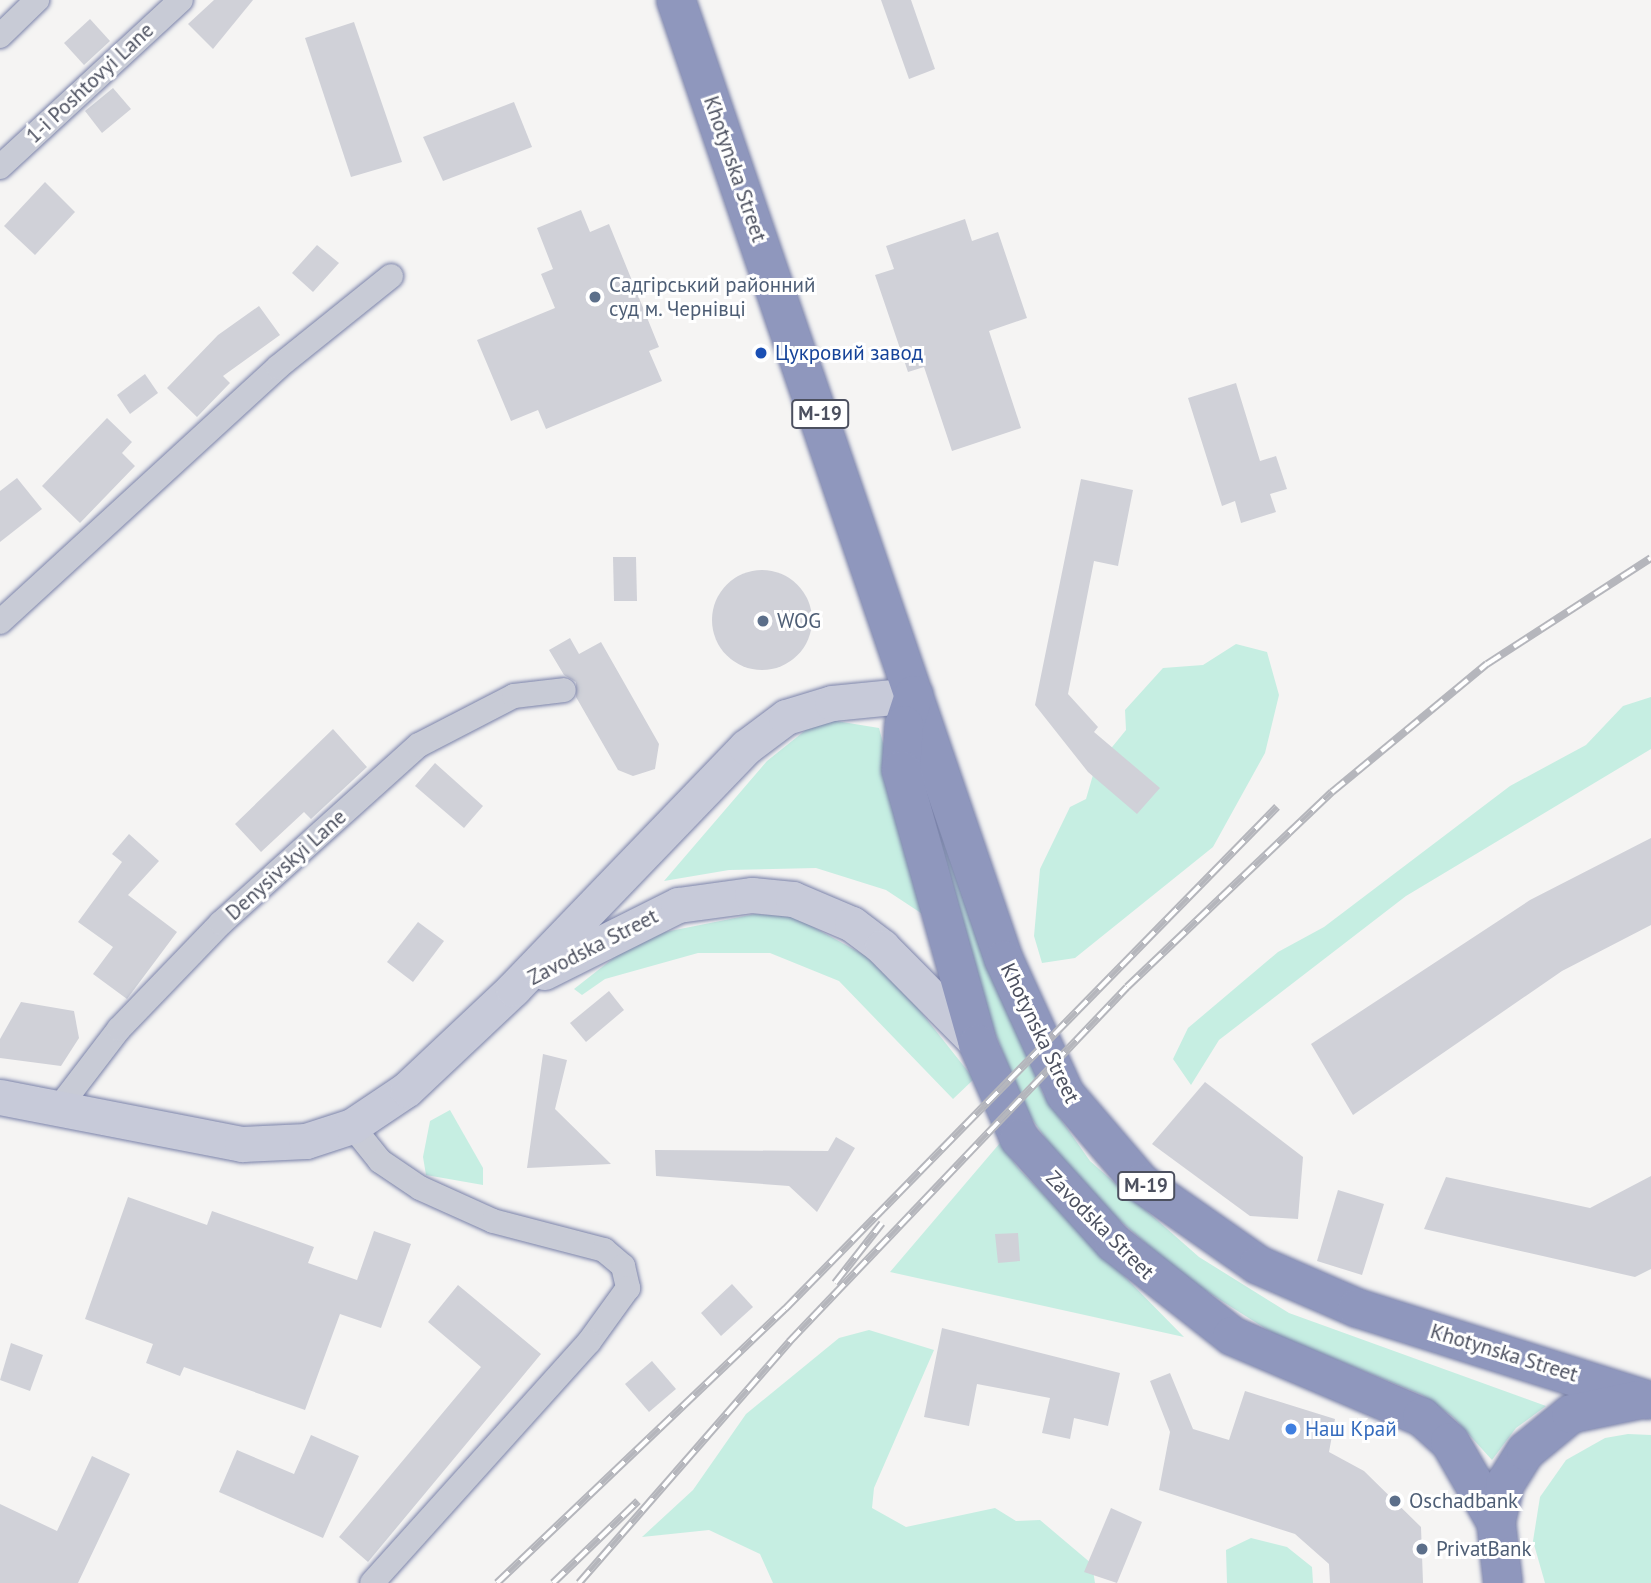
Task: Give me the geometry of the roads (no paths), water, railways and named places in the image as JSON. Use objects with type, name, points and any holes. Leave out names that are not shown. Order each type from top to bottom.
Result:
[{"type":"highway","name":"Khotynska Street","points":[[676,0],[1004,960],[1065,1094],[1141,1183],[1220,1244],[1309,1291],[1649,1400]]},
{"type":"highway","name":"М-19","points":[[914,695],[904,725],[901,770],[978,1044]]},
{"type":"highway","name":"Zavodska Street","points":[[978,1044],[1019,1138],[1114,1242],[1232,1336],[1422,1417],[1450,1442],[1496,1522]]},
{"type":"highway","name":"М-19","points":[[1497,1575],[1496,1522],[1510,1475],[1539,1436],[1589,1406],[1649,1400]]},
{"type":"main road","name":"Zavodska Street","points":[[0,1097],[242,1144],[306,1141],[352,1126],[407,1089],[513,989],[746,747],[786,717],[832,703],[914,695]]},
{"type":"main road","name":"Zavodska Street","points":[[513,989],[678,905],[752,895],[793,899],[852,924],[882,947],[978,1044]]},
{"type":"street","points":[[0,36],[37,0]]},
{"type":"street","name":"1-i Poshtovyi Lane","points":[[0,167],[181,0]]},
{"type":"street","points":[[0,622],[278,367],[391,276]]},
{"type":"street","name":"Denysivskyi Lane","points":[[57,1110],[119,1030],[220,923],[419,745],[514,696],[564,690]]},
{"type":"street","points":[[352,1126],[380,1161],[420,1188],[494,1221],[604,1250],[623,1266],[628,1288],[589,1342],[372,1583]]},
{"type":"railway","points":[[579,1583],[789,1342],[1127,987],[1332,792],[1487,664],[1651,558]]},
{"type":"railway","points":[[497,1583],[785,1309],[1277,807]]},
{"type":"railway","points":[[835,1283],[882,1223]]},
{"type":"railway","points":[[553,1583],[638,1501]]},
{"type":"place","name":"Садгірський районний суд м. Чернівці","points":[[595,297]]},
{"type":"place","name":"Цукровий завод","points":[[761,353]]},
{"type":"place","name":"WOG","points":[[763,621]]},
{"type":"place","name":"Наш Край","points":[[1291,1429]]},
{"type":"place","name":"Oschadbank","points":[[1395,1501]]},
{"type":"place","name":"PrivatBank","points":[[1422,1549]]}]
